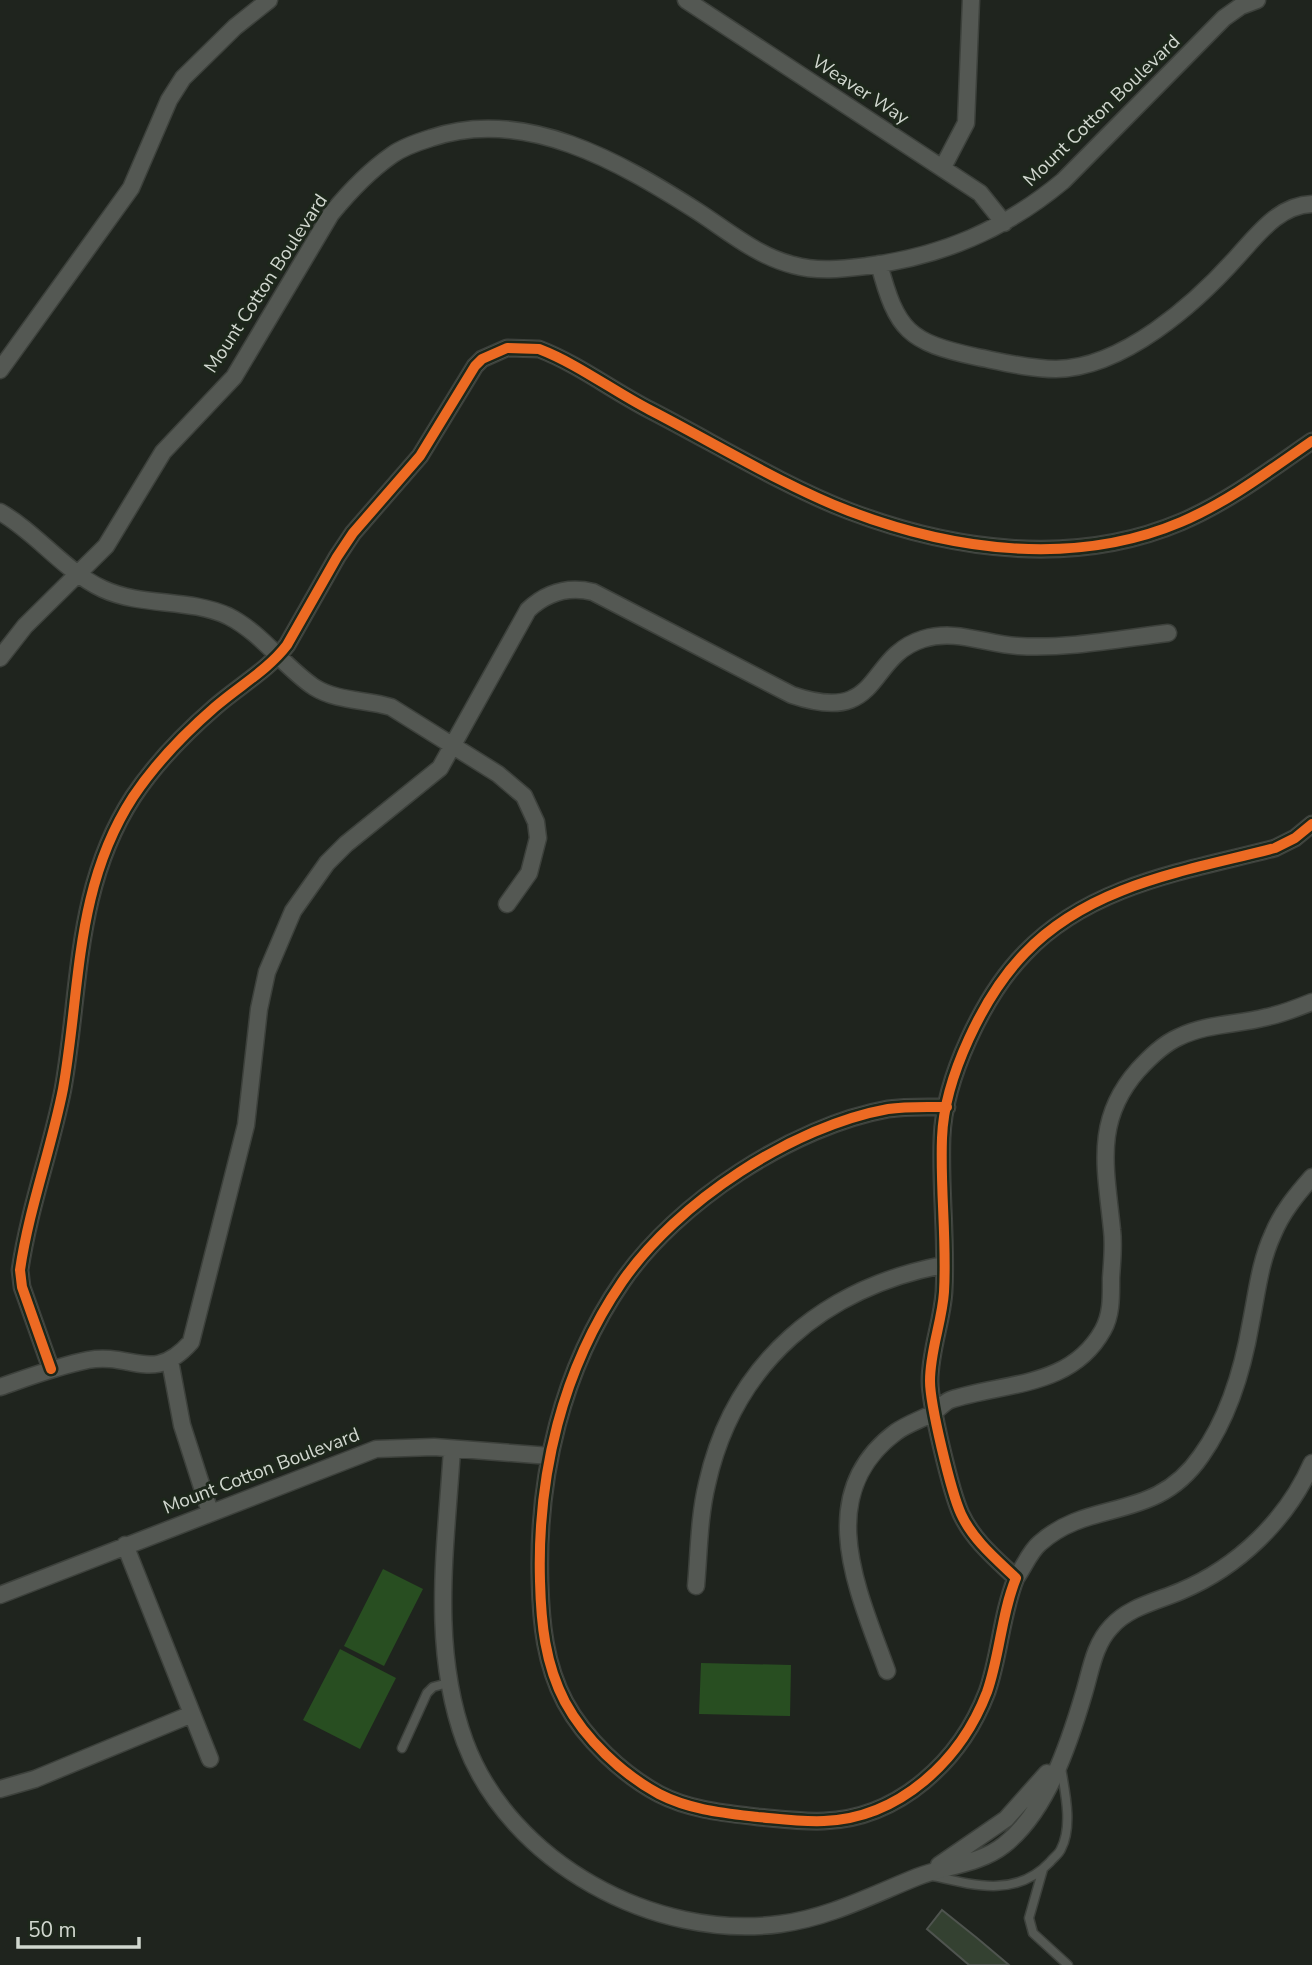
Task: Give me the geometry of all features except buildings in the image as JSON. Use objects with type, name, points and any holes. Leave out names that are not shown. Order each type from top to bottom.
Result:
[{"type":"street","points":[[0,370],[131,188],[169,100],[183,78],[235,27],[269,0]]},
{"type":"street","name":"Weaver Way","points":[[686,0],[980,192],[1004,223]]},
{"type":"street","points":[[943,167],[966,123],[971,0]]},
{"type":"street","name":"Mount Cotton Boulevard","points":[[0,658],[25,626],[79,574],[112,537],[163,453],[234,377],[331,214],[374,169],[394,153],[439,135],[484,128],[514,128],[544,135],[635,175],[773,259],[819,269],[878,264],[936,253],[976,239],[1004,223],[1063,181],[1224,18],[1241,6],[1257,0]]},
{"type":"street","points":[[878,264],[897,319],[913,335],[936,348],[1021,365],[1057,369],[1092,362],[1158,328],[1203,295],[1282,212],[1297,204],[1312,204]]},
{"type":"street","points":[[51,1369],[22,1287],[20,1270],[63,1086],[78,953],[94,884],[118,824],[154,769],[215,706],[278,656],[353,533],[420,456],[466,378],[482,359],[507,348],[539,348],[638,404],[849,511],[918,532],[999,548],[1049,551],[1144,535],[1181,522],[1214,505],[1312,441]]},
{"type":"street","points":[[0,512],[79,574],[120,596],[212,610],[227,616],[254,633],[317,689],[353,701],[374,701],[391,707],[515,786],[524,796],[536,822],[538,838],[529,873],[507,904]]},
{"type":"street","points":[[0,1387],[51,1369],[107,1357],[137,1366],[153,1366],[170,1361],[191,1342],[246,1125],[259,1009],[267,972],[293,911],[327,863],[440,768],[528,610],[545,596],[567,590],[593,592],[792,695],[824,703],[851,700],[871,686],[903,649],[921,639],[960,635],[1018,646],[1078,644],[1168,633]]},
{"type":"street","points":[[1016,1578],[976,1539],[961,1514],[934,1412],[930,1381],[944,1293],[942,1136],[947,1108],[968,1044],[992,994],[1027,950],[1075,912],[1124,888],[1275,848],[1295,838],[1312,824]]},
{"type":"street","points":[[887,1671],[851,1566],[847,1521],[862,1473],[876,1451],[911,1422],[934,1412],[947,1401],[1032,1383],[1064,1370],[1086,1352],[1104,1329],[1111,1305],[1112,1232],[1103,1159],[1105,1135],[1112,1112],[1128,1081],[1150,1056],[1178,1037],[1213,1024],[1265,1018],[1312,1002]]},
{"type":"street","points":[[947,1108],[888,1109],[857,1117],[798,1141],[738,1172],[664,1231],[624,1278],[598,1319],[579,1358],[550,1456],[541,1513],[541,1620],[544,1643],[564,1700],[580,1724],[633,1778],[684,1804],[715,1812],[800,1821],[856,1816],[890,1805],[937,1772],[975,1719],[989,1687],[1000,1626],[1016,1578],[1038,1544],[1063,1526],[1145,1503],[1176,1484],[1201,1456],[1228,1407],[1243,1363],[1260,1268],[1273,1234],[1292,1199],[1312,1177]]},
{"type":"street","points":[[696,1586],[702,1507],[711,1469],[724,1429],[757,1374],[799,1330],[853,1292],[912,1271],[943,1265]]},
{"type":"street","points":[[170,1361],[182,1425],[210,1512]]},
{"type":"street","name":"Mount Cotton Boulevard","points":[[0,1595],[376,1449],[452,1449],[550,1456]]},
{"type":"street","points":[[452,1449],[442,1614],[448,1683],[466,1746],[484,1782],[504,1812],[536,1843],[573,1871],[633,1905],[691,1922],[776,1924],[837,1910],[926,1874],[983,1857],[1004,1845],[1025,1823],[1043,1785],[1060,1758],[1084,1694],[1094,1655],[1111,1626],[1143,1606],[1212,1577],[1248,1550],[1275,1521],[1312,1462]]},
{"type":"street","points":[[125,1545],[210,1759]]},
{"type":"street","points":[[0,1789],[35,1779],[192,1714]]},
{"type":"lane","points":[[402,1748],[427,1693],[433,1687],[448,1683]]},
{"type":"lane","points":[[926,1874],[997,1887],[1023,1883],[1043,1869],[1061,1849],[1066,1825],[1060,1758]]},
{"type":"lane","points":[[1043,1869],[1029,1918],[1033,1933],[1068,1965]]},
{"type":"green space","points":[[383,1569],[423,1589],[384,1666],[344,1646]]},
{"type":"green space","points":[[340,1649],[396,1678],[360,1749],[303,1720]]},
{"type":"green space","points":[[701,1663],[791,1665],[790,1716],[699,1714]]},
{"type":"cycle path","points":[[51,1369],[22,1287],[20,1270],[63,1089],[90,903],[114,832],[133,797],[171,749],[287,645],[353,533],[420,456],[475,366],[482,359],[507,348],[539,349],[568,362],[636,403],[749,464],[824,501],[889,525],[972,544],[1057,549],[1099,545],[1141,536],[1198,514],[1232,495],[1312,441]]},
{"type":"cycle path","points":[[947,1107],[940,1107],[917,1107],[888,1109],[814,1132],[740,1172],[705,1197],[645,1252],[622,1282],[583,1351],[569,1387],[549,1463],[540,1542],[545,1643],[553,1673],[573,1716],[594,1742],[618,1766],[645,1786],[683,1804],[707,1810],[791,1820],[824,1821],[852,1817],[878,1809],[902,1797],[924,1781],[944,1762],[976,1717],[987,1692],[1016,1578],[978,1541],[961,1514],[942,1448],[931,1393],[932,1358],[944,1292],[942,1138],[944,1115],[950,1090],[958,1064],[995,991],[1025,953],[1051,930],[1080,911],[1142,883],[1275,848],[1295,838],[1312,824]]}]
